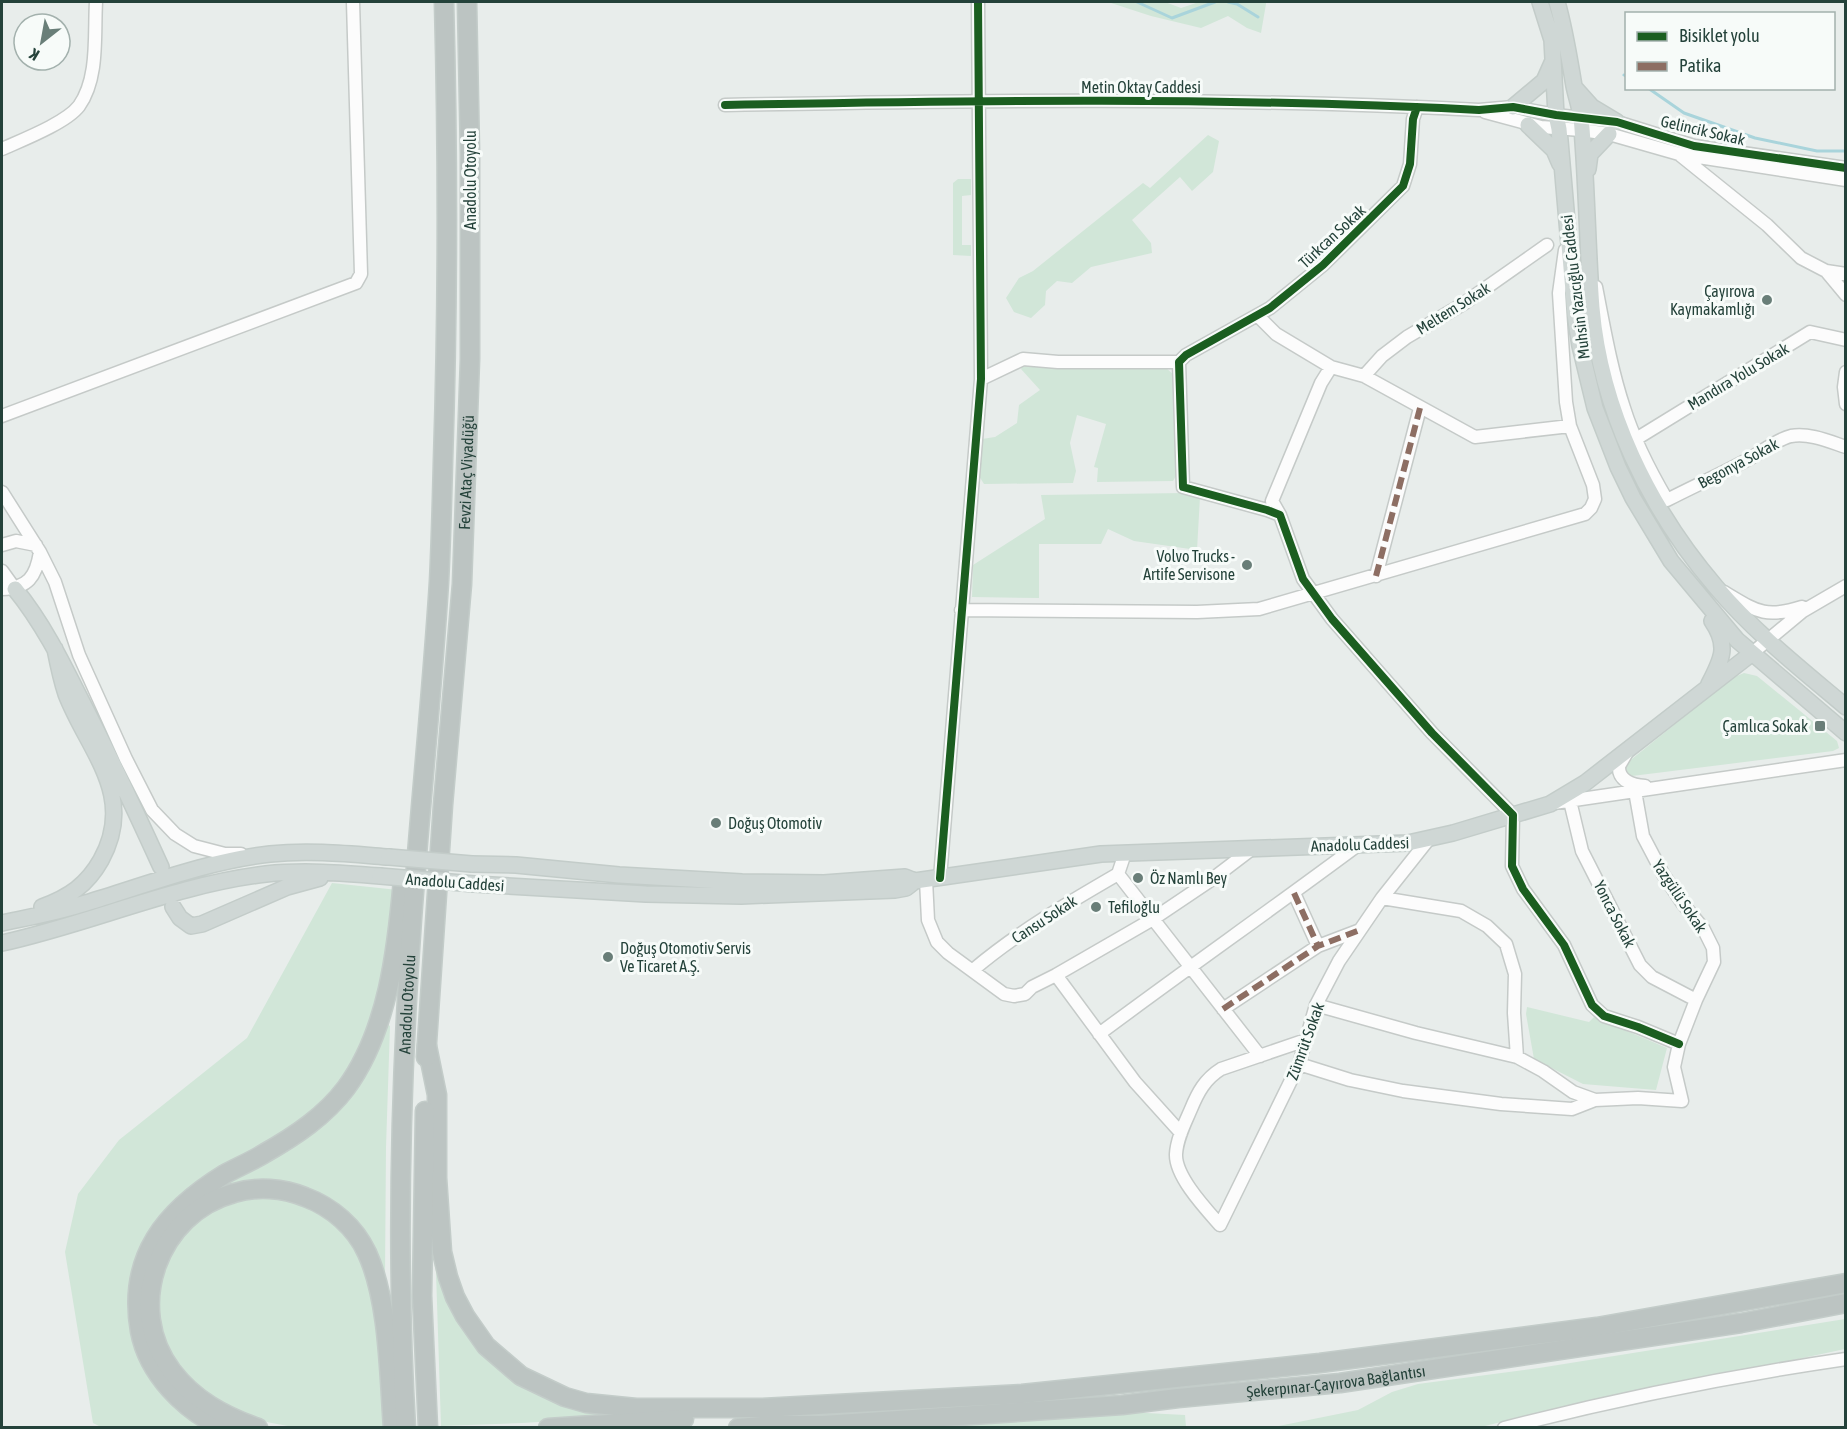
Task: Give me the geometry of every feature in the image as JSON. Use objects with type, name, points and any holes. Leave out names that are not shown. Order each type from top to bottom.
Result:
[{"type":"highway","name":"Anadolu Otoyolu","points":[[444,2],[447,122],[446,357]]},
{"type":"highway","name":"Anadolu Otoyolu","points":[[467,2],[470,359]]},
{"type":"highway","name":"Fevzi Ataç Viyadüğü","points":[[439,581],[446,357]]},
{"type":"highway","name":"Fevzi Ataç Viyadüğü","points":[[462,584],[470,359]]},
{"type":"highway","name":"Anadolu Otoyolu","points":[[406,1428],[400,1298],[402,1110],[412,919],[439,581]]},
{"type":"highway","name":"Anadolu Otoyolu","points":[[428,1428],[422,1296],[427,1046],[443,805],[462,584]]},
{"type":"highway","points":[[223,1428],[179,1398],[157,1372],[148,1355],[141,1338],[138,1321],[137,1302],[142,1269],[148,1251],[158,1234],[186,1201],[318,1118],[336,1101],[367,1054],[377,1027],[389,977],[400,918],[404,867],[426,757]]},
{"type":"highway","points":[[427,1046],[437,1095],[439,1223],[442,1252],[448,1277],[465,1316],[486,1346],[521,1376],[565,1397],[586,1403],[636,1408],[762,1408],[922,1400]]},
{"type":"highway","points":[[258,1428],[221,1413],[185,1387],[171,1370],[161,1352],[153,1332],[150,1308],[151,1283],[161,1253],[187,1218],[210,1201],[235,1192],[259,1188],[281,1190],[314,1200],[335,1213],[350,1227],[361,1242],[375,1272],[383,1310],[393,1428]]},
{"type":"highway","points":[[1716,1306],[1845,1272]]},
{"type":"highway","name":"Şekerpınar-Çayırova Bağlantısı","points":[[922,1400],[1022,1394],[1320,1363],[1597,1327],[1845,1283]]},
{"type":"highway","name":"Şekerpınar-Çayırova Bağlantısı","points":[[738,1428],[772,1425],[815,1426],[1122,1405],[1340,1383],[1599,1345],[1845,1303]]},
{"type":"highway","points":[[1774,1316],[1845,1310]]},
{"type":"highway","points":[[548,1428],[819,1411],[922,1400]]},
{"type":"main road","name":"Muhsin Yazıcığlu Caddesi","points":[[1540,2],[1552,40],[1578,336],[1595,408],[1618,467],[1633,498],[1671,561],[1737,640],[1750,654],[1845,733]]},
{"type":"main road","name":"Muhsin Yazıcığlu Caddesi","points":[[1557,2],[1565,32],[1581,123],[1592,310],[1613,408],[1636,464],[1672,531],[1717,588],[1768,640],[1845,707]]},
{"type":"main road","points":[[1513,107],[1544,81],[1553,60]]},
{"type":"main road","points":[[1574,88],[1613,128],[1590,154],[1586,184]]},
{"type":"main road","points":[[1528,125],[1554,150],[1562,167]]},
{"type":"main road","points":[[1671,561],[1719,631],[1722,639],[1721,657],[1706,689]]},
{"type":"main road","points":[[8,589],[31,609],[55,649],[114,764],[161,867]]},
{"type":"main road","points":[[2,922],[70,895],[83,885],[96,870],[111,837],[114,800],[102,766],[66,694],[55,649]]},
{"type":"main road","name":"Anadolu Caddesi","points":[[2,922],[66,909],[194,870],[270,854],[329,852],[472,864],[516,865],[619,875],[742,882],[824,883],[905,877],[927,879],[1072,858],[1125,853],[1394,844],[1428,840],[1550,804],[1585,783],[1750,654]]},
{"type":"main road","name":"Anadolu Caddesi","points":[[2,944],[189,891],[242,878],[290,872],[339,873],[646,894],[741,896],[895,890],[927,879]]},
{"type":"main road","points":[[173,907],[186,924],[192,926],[202,924],[287,887],[339,873]]},
{"type":"street","points":[[2,149],[58,123],[78,108],[88,90],[93,63],[96,2]]},
{"type":"street","points":[[2,416],[356,283],[361,274],[353,2]]},
{"type":"street","points":[[978,2],[981,379],[961,610],[927,879],[926,911],[933,934],[948,953],[1004,994],[1014,996],[1025,994],[1032,987],[1153,919],[1253,848]]},
{"type":"street","name":"Metin Oktay Caddesi","points":[[725,105],[979,100],[1249,101],[1479,110],[1513,107],[1558,122]]},
{"type":"street","name":"Türkcan Sokak","points":[[1179,362],[1186,355],[1270,309],[1323,264],[1403,186],[1410,164],[1413,119],[1417,107]]},
{"type":"street","name":"Metin Oktay Caddesi","points":[[1479,110],[1528,125],[1558,122]]},
{"type":"street","name":"Gelincik Sokak","points":[[1558,122],[1650,132],[1703,147],[1845,168]]},
{"type":"street","name":"Gelincik Sokak","points":[[1613,128],[1679,154],[1845,180]]},
{"type":"street","points":[[1650,132],[1767,225],[1802,258],[1826,271],[1845,274]]},
{"type":"street","points":[[961,610],[1208,612],[1259,609],[1585,514],[1595,499],[1593,485],[1570,426],[1566,402],[1559,293],[1568,227]]},
{"type":"street","name":"Muhsin Yazıcığlu Caddesi","points":[[1589,243],[1616,382],[1636,439],[1650,471],[1667,500]]},
{"type":"street","name":"Meltem Sokak","points":[[1364,376],[1382,356],[1407,336],[1463,304],[1547,245]]},
{"type":"street","points":[[1826,271],[1845,295]]},
{"type":"street","points":[[1258,316],[1276,334],[1331,367],[1364,376],[1475,437],[1570,426]]},
{"type":"street","name":"Mandıra Yolu Sokak","points":[[1636,439],[1810,332],[1845,340]]},
{"type":"street","points":[[981,379],[1023,359],[1058,362],[1179,362],[1183,487],[1280,515]]},
{"type":"street","points":[[1331,367],[1321,383],[1272,501],[1280,515],[1303,579],[1332,620],[1432,733],[1513,815],[1512,866],[1522,889],[1564,945],[1592,1005],[1604,1016],[1679,1044]]},
{"type":"street","points":[[1845,372],[1845,404]]},
{"type":"street","points":[[1376,576],[1420,408]]},
{"type":"street","name":"Begonya Sokak","points":[[1667,500],[1790,436],[1805,435],[1845,447]]},
{"type":"street","points":[[2,492],[38,548],[55,582],[80,656],[126,759],[152,810],[175,834],[194,846],[225,854],[270,854]]},
{"type":"street","points":[[2,545],[16,541],[38,548]]},
{"type":"street","points":[[2,571],[8,589],[31,578],[37,569],[38,548]]},
{"type":"street","points":[[1750,654],[1815,603],[1845,586]]},
{"type":"street","points":[[1717,588],[1762,613],[1788,612],[1815,603]]},
{"type":"street","points":[[1630,748],[1619,766],[1618,771],[1621,776],[1637,786],[1662,788]]},
{"type":"street","points":[[1550,804],[1843,761]]},
{"type":"street","name":"Yazgülü Sokak","points":[[1595,1100],[1638,1098],[1682,1101],[1674,1067],[1679,1044],[1714,962],[1713,948],[1703,928],[1663,874],[1642,836],[1635,791]]},
{"type":"street","name":"Yonca Sokak","points":[[1570,801],[1582,851],[1640,964],[1652,977],[1696,1000]]},
{"type":"street","name":"Zümrüt Sokak","points":[[1181,1134],[1176,1154],[1179,1170],[1200,1202],[1220,1225],[1299,1064],[1316,1005],[1339,961],[1382,898],[1428,840]]},
{"type":"street","points":[[1099,1034],[1358,845]]},
{"type":"street","points":[[1125,853],[1118,874],[1260,1056]]},
{"type":"street","name":"Cansu Sokak","points":[[973,970],[1052,912],[1118,874]]},
{"type":"street","points":[[1294,893],[1318,946]]},
{"type":"street","points":[[1382,898],[1461,911],[1487,926],[1506,944],[1515,974],[1514,1013],[1517,1058]]},
{"type":"street","points":[[1223,1009],[1318,946],[1360,930]]},
{"type":"street","points":[[1056,975],[1135,1082],[1181,1134],[1200,1089],[1212,1074],[1306,1040]]},
{"type":"street","points":[[1316,1005],[1517,1058],[1543,1071],[1573,1092],[1595,1100]]},
{"type":"street","points":[[1299,1064],[1350,1080],[1402,1091],[1501,1104],[1572,1109],[1595,1100]]},
{"type":"street","points":[[1504,1428],[1598,1404],[1767,1370],[1845,1359]]},
{"type":"green space","points":[[1108,2],[1165,2],[1181,8],[1199,2],[1266,2],[1266,4],[1261,33],[1247,28],[1228,16],[1201,28],[1151,16]]},
{"type":"green space","points":[[1208,135],[1219,141],[1213,172],[1192,191],[1180,177],[1132,220],[1151,243],[1152,253],[1091,267],[1072,283],[1057,281],[1046,291],[1045,305],[1031,318],[1014,312],[1006,298],[1019,278],[1033,271],[1143,183],[1150,188]]},
{"type":"green space","points":[[958,179],[971,179],[971,195],[962,196],[962,245],[971,245],[971,256],[953,255],[953,183]]},
{"type":"green space","points":[[1023,365],[1165,367],[1175,376],[1176,476],[1173,481],[1097,482],[1098,468],[1094,467],[1106,424],[1077,415],[1070,443],[1076,471],[1073,483],[984,484],[979,476],[982,439],[995,437],[1017,423],[1019,405],[1040,390],[1021,369]]},
{"type":"green space","points":[[1184,493],[1200,497],[1197,550],[1134,541],[1108,529],[1101,544],[1039,544],[1039,598],[972,597],[973,565],[1045,519],[1041,495]]},
{"type":"green space","points":[[1744,673],[1757,676],[1837,741],[1839,748],[1833,751],[1632,776],[1626,773],[1624,767],[1627,763],[1732,678]]},
{"type":"green space","points":[[332,883],[398,890],[392,942],[362,1048],[342,1083],[307,1119],[158,1223],[134,1265],[129,1303],[132,1331],[204,1427],[103,1428],[93,1423],[65,1252],[78,1194],[119,1140],[247,1038]]},
{"type":"green space","points":[[1527,1007],[1589,1022],[1594,1017],[1667,1048],[1656,1090],[1583,1084],[1534,1059],[1526,1014]]},
{"type":"green space","points":[[387,1024],[390,1026],[385,1278],[325,1200],[213,1192],[212,1189],[307,1135]]},
{"type":"green space","points":[[254,1197],[285,1199],[312,1210],[343,1232],[360,1256],[377,1318],[385,1427],[293,1427],[256,1420],[226,1408],[189,1380],[171,1356],[161,1332],[157,1310],[158,1291],[171,1251],[197,1220],[225,1204]]},
{"type":"green space","points":[[432,1252],[436,1254],[505,1372],[654,1415],[441,1426],[436,1272]]},
{"type":"green space","points":[[1845,1319],[1845,1349],[1481,1427],[1269,1428],[1358,1410],[1392,1392],[1418,1384],[1539,1368]]},
{"type":"green space","points":[[1127,1412],[1185,1415],[1186,1427],[927,1428]]},
{"type":"waterway","points":[[1137,2],[1172,18],[1215,2]]},
{"type":"waterway","points":[[1228,2],[1237,4],[1258,17]]},
{"type":"waterway","points":[[1651,90],[1684,113],[1755,138],[1817,151],[1846,151]]},
{"type":"marked path","points":[[1376,576],[1420,408]]},
{"type":"marked path","points":[[1294,893],[1318,946]]},
{"type":"marked path","points":[[1223,1009],[1318,946],[1360,930]]},
{"type":"cycle path","points":[[940,878],[981,379],[978,2]]},
{"type":"cycle path","points":[[725,105],[1196,101],[1479,110],[1513,107],[1617,122],[1694,146],[1846,168]]},
{"type":"cycle path","points":[[1417,107],[1413,119],[1410,164],[1403,186],[1323,265],[1270,308],[1186,355],[1179,362],[1183,487],[1280,515],[1303,579],[1332,619],[1432,733],[1513,815],[1512,866],[1523,889],[1564,945],[1592,1005],[1604,1016],[1679,1044]]},
{"type":"place","name":"Çayırova Kaymakamlığı","points":[[1767,300]]},
{"type":"place","name":"Volvo Trucks - Artife Servisone","points":[[1247,565]]},
{"type":"place","name":"Çamlıca Sokak","points":[[1820,726]]},
{"type":"place","name":"Doğuş Otomotiv","points":[[716,823]]},
{"type":"place","name":"Öz Namlı Bey","points":[[1138,878]]},
{"type":"place","name":"Tefiloğlu","points":[[1096,907]]},
{"type":"place","name":"Doğuş Otomotiv Servis Ve Ticaret A.Ş.","points":[[608,957]]}]
